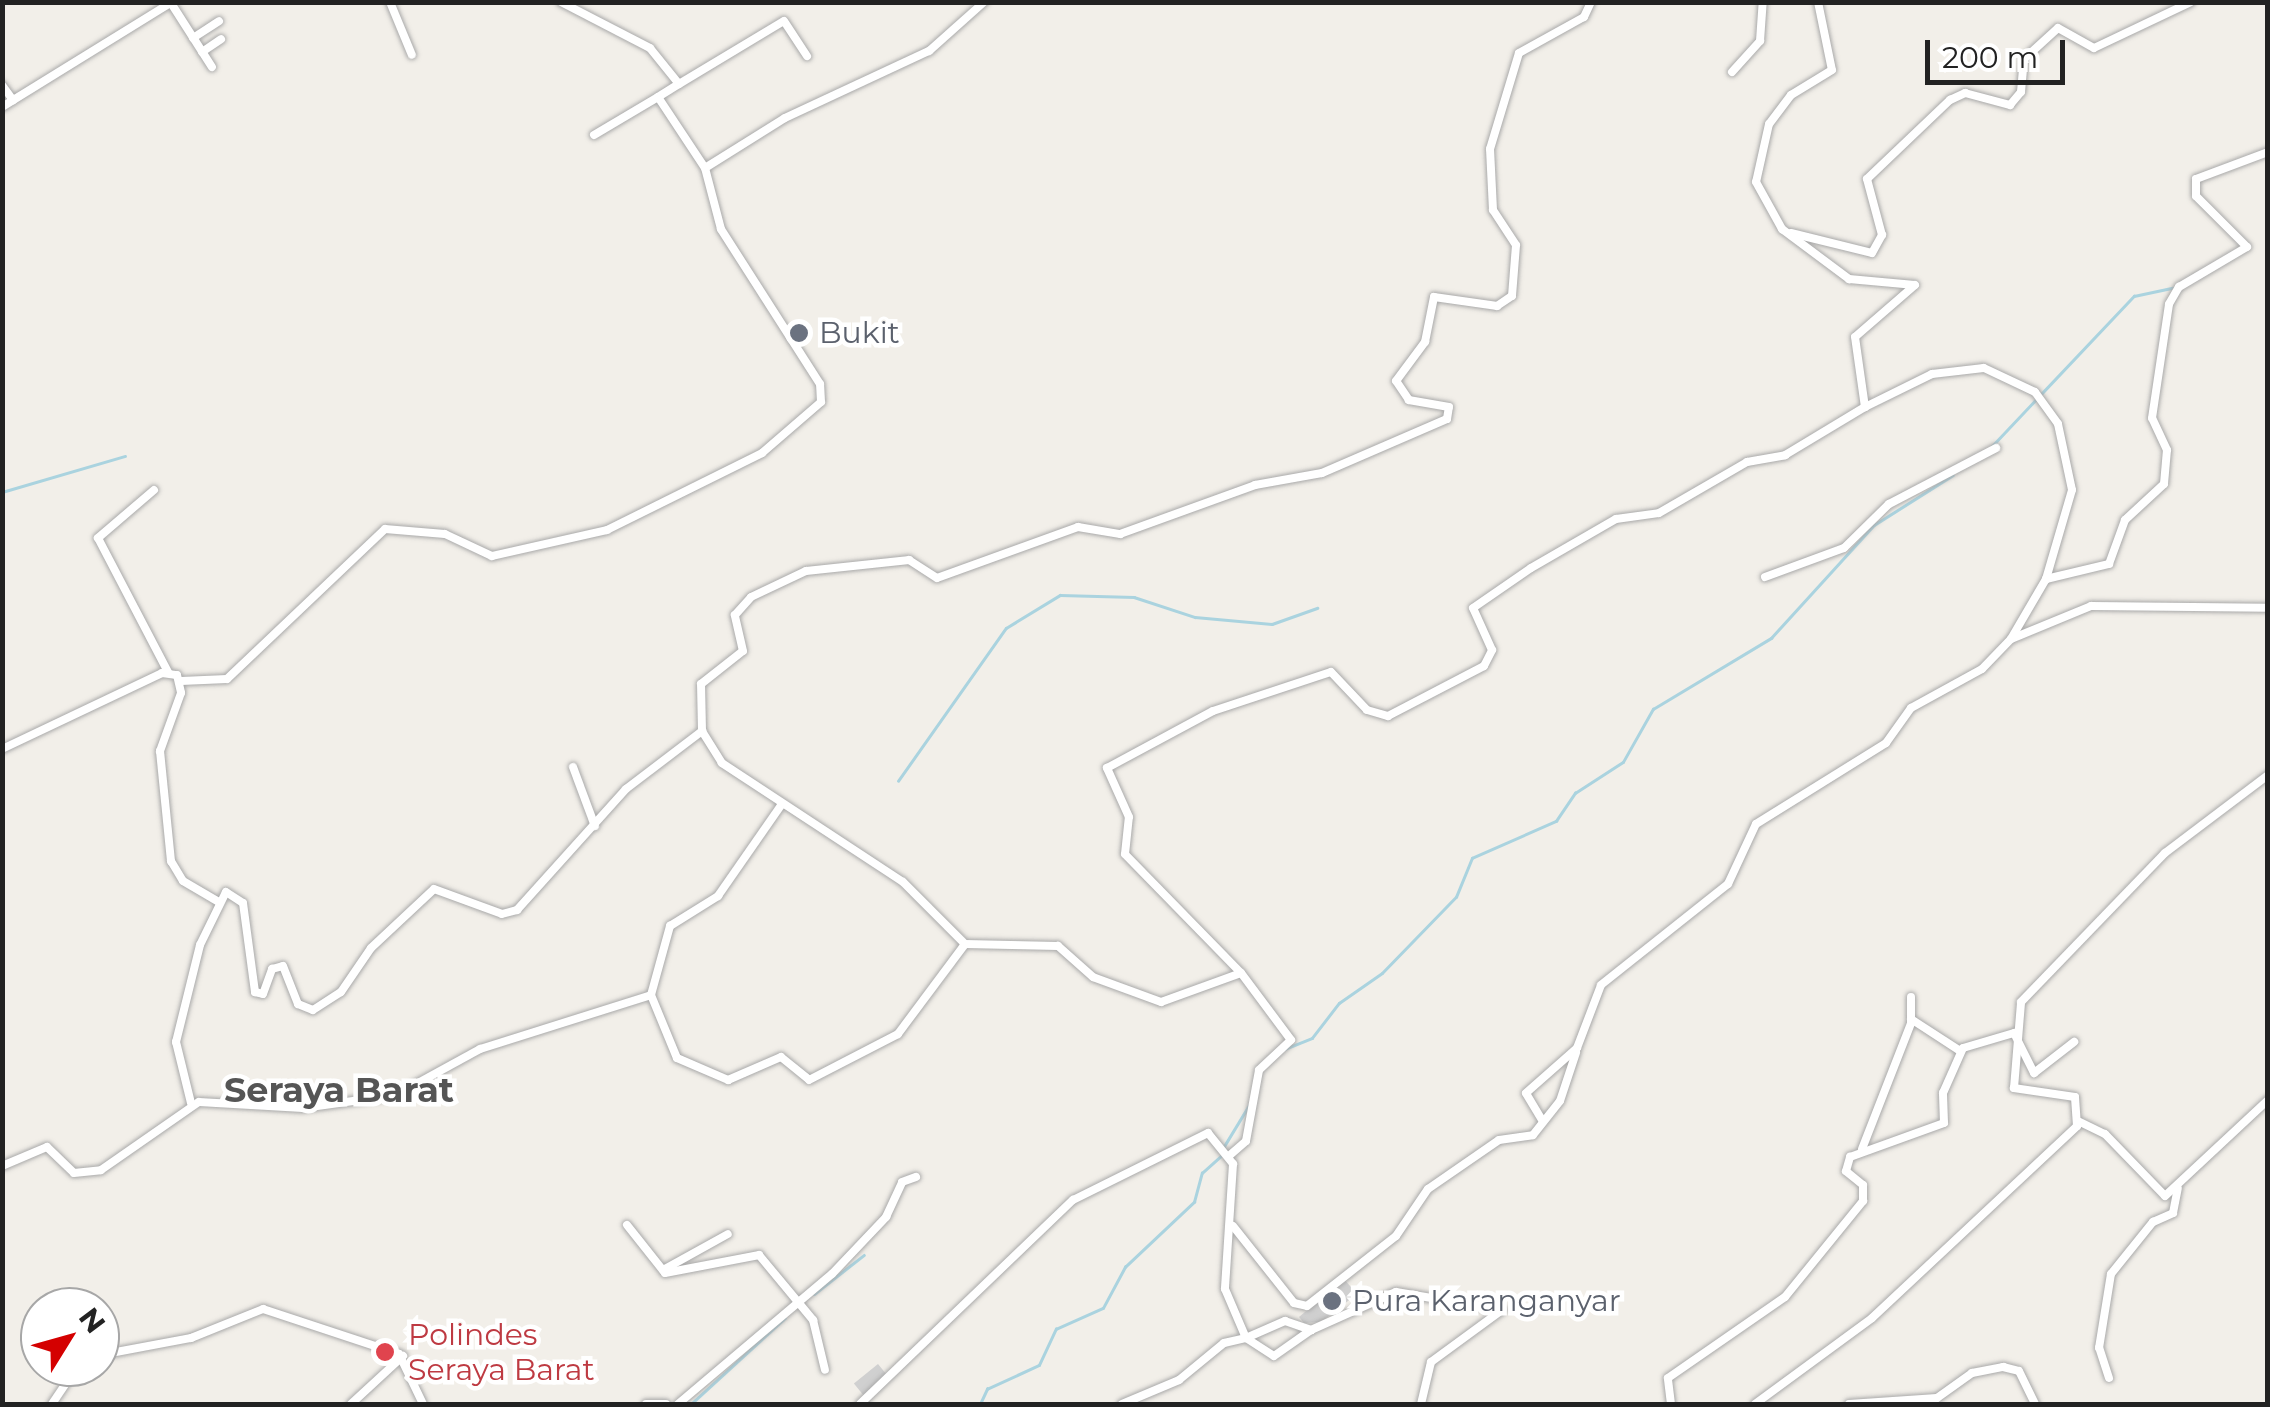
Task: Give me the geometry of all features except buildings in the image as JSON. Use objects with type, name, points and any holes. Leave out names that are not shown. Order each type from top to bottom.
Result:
[{"type":"street","points":[[390,2],[412,55]]},
{"type":"street","points":[[561,2],[650,48],[678,84]]},
{"type":"street","points":[[705,168],[784,118],[929,51],[984,2]]},
{"type":"street","points":[[1241,973],[1161,1002],[1094,977],[1058,946],[965,944],[903,882],[722,763],[702,731],[703,678],[744,648],[736,615],[786,579],[909,560],[930,579],[1078,526],[1120,534],[1255,485],[1322,472],[1447,419],[1450,408],[1409,400],[1396,381],[1425,342],[1434,297],[1496,306],[1512,296],[1516,245],[1493,210],[1490,149],[1520,53],[1584,17],[1590,2]]},
{"type":"street","points":[[1732,72],[1760,40],[1764,2]]},
{"type":"street","points":[[1818,2],[1832,70],[1791,94],[1768,124],[1755,178],[1787,232],[1861,284],[1915,285],[1855,337],[1865,407]]},
{"type":"street","points":[[1787,232],[1872,253],[1882,235],[1867,179],[1950,100],[1965,93],[2010,105],[2021,92],[2024,59],[2054,30],[2094,48],[2191,2]]},
{"type":"street","points":[[2,107],[160,6],[172,3],[212,67]]},
{"type":"street","points":[[193,38],[219,21]]},
{"type":"street","points":[[594,135],[784,21],[807,56]]},
{"type":"street","points":[[202,52],[221,39]]},
{"type":"street","points":[[2,85],[13,100]]},
{"type":"street","points":[[154,490],[98,538],[168,672],[182,682],[230,677],[385,529],[445,534],[488,556],[568,540],[692,493],[795,429],[823,392],[721,229],[705,168],[658,96]]},
{"type":"street","points":[[2046,579],[2110,564],[2125,520],[2162,488],[2168,453],[2152,418],[2169,304],[2179,287],[2247,246],[2196,196],[2196,179],[2268,152]]},
{"type":"street","points":[[1230,1155],[1246,1141],[1260,1070],[1292,1040],[1241,973],[1125,854],[1129,817],[1107,768],[1213,711],[1332,672],[1368,710],[1388,716],[1484,666],[1492,650],[1473,608],[1531,568],[1616,520],[1659,514],[1748,462],[1785,455],[1865,407],[1944,371],[1990,369],[2035,392],[2058,424],[2072,484],[2046,579],[2011,639],[1988,666],[1912,708],[1886,743],[1769,812],[1742,842],[1724,889],[1604,982],[1560,1101],[1531,1136],[1499,1140],[1428,1189],[1396,1236],[1307,1306],[1294,1303],[1233,1226]]},
{"type":"street","points":[[1765,578],[1844,548],[1889,504],[1996,448]]},
{"type":"street","points":[[2011,639],[2087,606],[2268,608]]},
{"type":"street","points":[[2,749],[168,672]]},
{"type":"street","points":[[182,682],[160,751],[172,861],[182,881],[218,902]]},
{"type":"street","points":[[191,1104],[176,1042],[218,902],[230,891],[242,902],[255,992],[262,995],[272,969],[283,966],[298,1004],[312,1010],[342,992],[368,952],[431,891],[510,914],[626,789],[702,731]]},
{"type":"street","points":[[572,767],[595,826]]},
{"type":"street","points":[[2178,1188],[2158,1194],[2108,1138],[2080,1122],[2075,1097],[2016,1092],[2014,1033],[2043,970],[2165,853],[2268,776]]},
{"type":"street","points":[[782,804],[718,896],[670,926],[652,996],[671,1053],[728,1080],[781,1057],[810,1080],[898,1034],[965,944]]},
{"type":"street","points":[[2,1166],[46,1148],[74,1173],[101,1170],[191,1104],[303,1108],[390,1096],[480,1049],[652,996]]},
{"type":"street","points":[[1671,1404],[1672,1374],[1782,1300],[1863,1201],[1863,1186],[1845,1168],[1862,1149],[1911,1019],[1911,998]]},
{"type":"street","points":[[1911,1019],[1960,1051]]},
{"type":"street","points":[[2014,1033],[2031,1073],[2074,1042]]},
{"type":"street","points":[[1960,1051],[2014,1033]]},
{"type":"street","points":[[1542,1120],[1526,1093],[1577,1048]]},
{"type":"street","points":[[1862,1149],[1944,1123],[1944,1092],[1960,1051]]},
{"type":"street","points":[[2109,1378],[2099,1348],[2111,1274],[2153,1222],[2173,1213],[2178,1188],[2205,1150],[2268,1100]]},
{"type":"street","points":[[1755,1404],[1872,1318],[2026,1183],[2080,1122]]},
{"type":"street","points":[[860,1404],[1085,1191],[1203,1134],[1230,1155],[1233,1226],[1224,1290],[1246,1338],[1274,1356],[1311,1330],[1396,1292],[1502,1310],[1501,1319],[1431,1362],[1421,1404]]},
{"type":"street","points":[[678,1404],[759,1343],[796,1298],[832,1274],[886,1217],[902,1182],[916,1177]]},
{"type":"street","points":[[627,1225],[658,1271],[683,1274],[753,1254],[813,1320],[826,1370]]},
{"type":"street","points":[[658,1271],[728,1234]]},
{"type":"street","points":[[120,1350],[191,1338],[256,1308],[402,1356],[424,1404]]},
{"type":"street","points":[[1122,1404],[1178,1380],[1216,1346],[1285,1321],[1311,1330]]},
{"type":"street","points":[[351,1404],[402,1356]]},
{"type":"street","points":[[1849,1404],[1937,1398],[1972,1374],[2003,1367],[2020,1371],[2035,1404]]},
{"type":"street","points":[[646,1404],[666,1404]]},
{"type":"shaded area","name":"Pura Karanganyar","points":[[1344,1279],[1357,1294],[1321,1322],[1304,1323],[1299,1317]]},
{"type":"shaded area","points":[[878,1364],[890,1379],[866,1398],[854,1384]]},
{"type":"waterway","points":[[1991,447],[2134,296],[2172,288]]},
{"type":"waterway","points":[[2,492],[125,456]]},
{"type":"waterway","points":[[1285,1049],[1312,1038],[1339,1003],[1382,973],[1456,897],[1472,858],[1556,821],[1575,793],[1623,762],[1653,709],[1771,638],[1874,525],[1953,475]]},
{"type":"waterway","points":[[898,781],[1006,628],[1060,595],[1134,597],[1195,617],[1272,624],[1317,608]]},
{"type":"waterway","points":[[1223,1148],[1249,1105]]},
{"type":"waterway","points":[[980,1404],[987,1389],[1039,1365],[1056,1329],[1103,1308],[1125,1267],[1194,1202],[1202,1173],[1221,1156]]},
{"type":"waterway","points":[[814,1294],[864,1255]]},
{"type":"waterway","points":[[691,1404],[785,1318]]},
{"type":"place","name":"Bukit","points":[[799,333]]},
{"type":"place","name":"Pura Karanganyar","points":[[1332,1301]]},
{"type":"place","name":"Polindes Seraya Barat","points":[[385,1352]]},
{"type":"district","name":"Seraya Barat","points":[[339,1090]]}]
